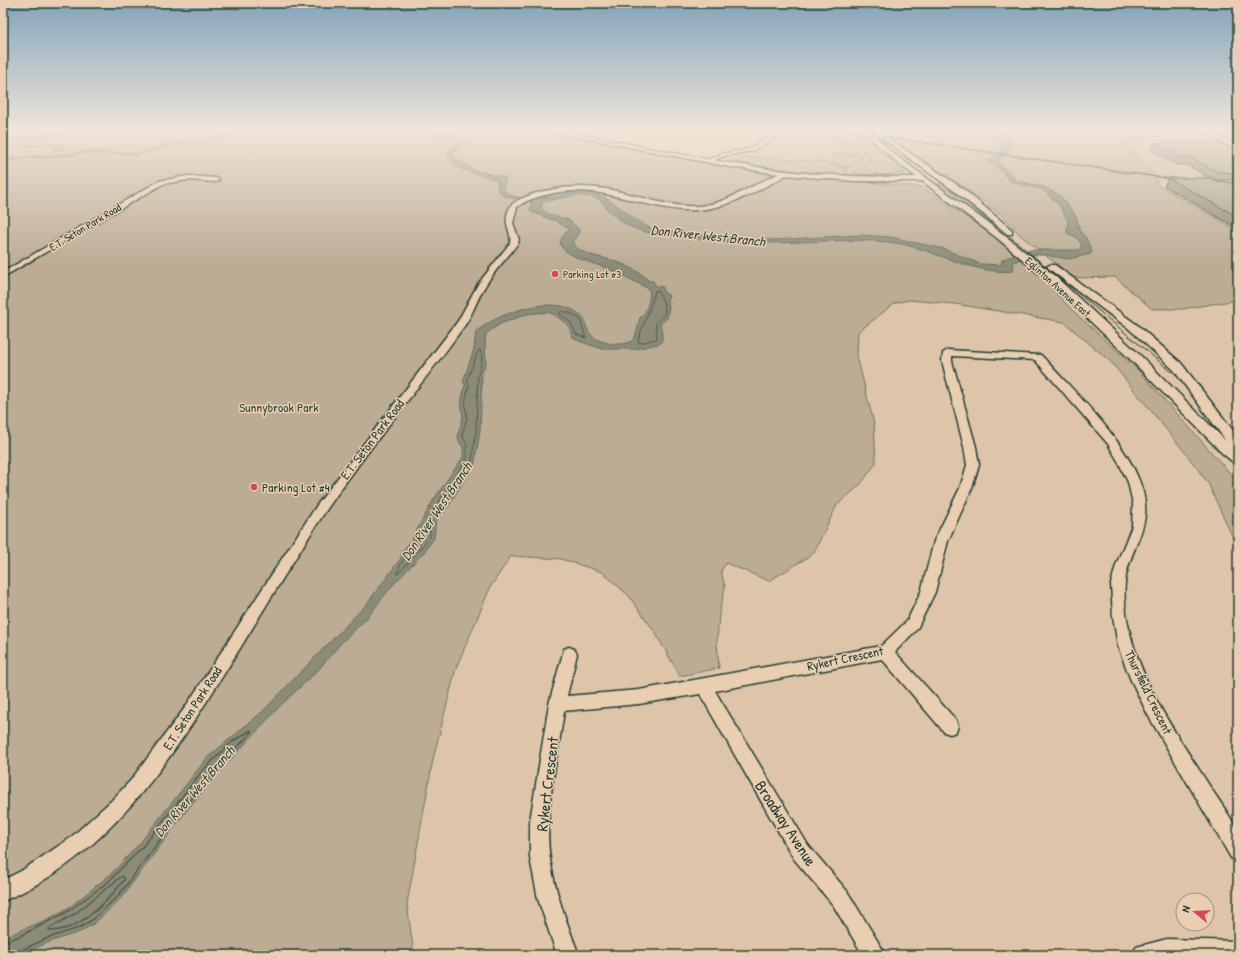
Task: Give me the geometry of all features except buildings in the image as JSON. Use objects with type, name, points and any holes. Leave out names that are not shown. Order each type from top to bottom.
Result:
[{"type":"main road","points":[[805,175],[853,179],[941,178]]},
{"type":"main road","name":"Eglinton Avenue East","points":[[919,175],[1000,236],[1052,279],[1136,358],[1222,445],[1238,459]]},
{"type":"main road","name":"Eglinton Avenue East","points":[[936,175],[973,201],[1067,279],[1132,326],[1177,366],[1238,447]]},
{"type":"street","name":"E.T. Seton Park Road","points":[[3,891],[28,878],[76,846],[119,807],[150,770],[190,714],[321,508],[378,430],[462,322],[482,284],[515,240],[510,228],[509,218],[514,206],[526,199],[559,190],[589,189],[659,205],[703,208],[726,201],[782,175]]},
{"type":"street","name":"E.T. Seton Park Road","points":[[3,275],[161,182],[188,178],[216,180]]},
{"type":"street","name":"Rykert Crescent","points":[[557,704],[639,697],[885,652],[916,619],[928,592],[941,541],[966,488],[973,465],[970,447],[947,361],[948,353],[995,355]]},
{"type":"street","name":"Thursfield Crescent","points":[[995,355],[1038,357],[1122,456],[1140,499],[1138,525],[1120,577],[1119,604],[1122,629],[1129,659],[1161,722],[1238,851]]},
{"type":"street","points":[[885,652],[950,726]]},
{"type":"street","name":"Rykert Crescent","points":[[568,955],[548,899],[540,858],[539,821],[557,704],[569,654]]},
{"type":"street","name":"Broadway Avenue","points":[[705,686],[711,700],[801,852],[840,898],[875,955]]},
{"type":"street","points":[[1144,955],[1168,953],[1238,952]]},
{"type":"shaded area","points":[[824,175],[885,175],[881,175]]},
{"type":"shaded area","points":[[1156,175],[1238,175],[1238,187]]},
{"type":"green space","name":"Sunnybrook Park","points":[[3,175],[775,175],[922,187],[995,237],[1043,279],[1071,309],[1137,369],[1238,482],[1238,549],[1208,483],[1184,451],[1111,362],[1064,322],[955,304],[909,300],[895,303],[858,332],[857,356],[874,424],[876,463],[860,485],[837,505],[813,554],[769,581],[726,563],[721,571],[725,587],[719,614],[717,642],[719,668],[680,676],[655,632],[628,595],[602,572],[561,559],[511,556],[491,586],[456,668],[433,759],[407,904],[414,955],[3,955]]},
{"type":"green space","points":[[945,175],[1152,175],[1158,185],[1238,231],[1238,298],[1231,301],[1182,309],[1152,309],[1115,277],[1074,278],[1020,235],[1006,219]]},
{"type":"green space","points":[[937,184],[942,184],[1004,231],[998,231]]},
{"type":"water","name":"Don River West Branch","points":[[480,175],[492,175],[506,178],[503,190],[521,198],[543,198],[576,193],[596,195],[614,203],[637,221],[655,230],[773,240],[859,235],[890,237],[944,249],[980,264],[1001,265],[1002,260],[1020,252],[1031,250],[1079,250],[1082,245],[1076,237],[1067,233],[1068,221],[1059,205],[1042,189],[1021,185],[1009,180],[1005,175],[1011,175],[1018,181],[1044,187],[1059,195],[1076,216],[1080,231],[1086,238],[1092,252],[1091,254],[1068,259],[1045,255],[1028,255],[1014,262],[1013,271],[998,271],[967,265],[920,249],[889,242],[857,240],[748,243],[706,240],[650,233],[633,228],[618,219],[602,202],[590,196],[576,196],[543,202],[541,208],[544,211],[569,220],[578,228],[579,233],[572,243],[580,250],[585,253],[627,266],[641,274],[649,281],[653,281],[656,286],[663,287],[663,292],[669,296],[667,299],[669,307],[667,318],[660,324],[662,329],[662,342],[635,349],[602,349],[579,341],[573,337],[568,325],[555,315],[548,312],[527,314],[500,324],[486,334],[486,362],[482,373],[480,431],[474,467],[450,504],[443,513],[436,518],[434,538],[424,552],[392,586],[366,619],[341,643],[318,670],[281,705],[221,770],[189,807],[122,897],[95,923],[80,932],[49,942],[20,955],[3,955],[3,938],[52,917],[71,906],[111,874],[140,843],[207,758],[262,712],[366,605],[401,558],[402,552],[412,539],[434,499],[463,457],[463,447],[459,441],[458,434],[463,418],[461,404],[465,384],[463,382],[474,349],[476,332],[485,325],[509,313],[536,306],[550,305],[562,306],[573,310],[582,316],[587,329],[595,339],[612,344],[624,344],[634,339],[640,318],[648,305],[649,289],[614,271],[577,258],[570,254],[560,244],[569,229],[556,221],[531,212],[532,202],[503,196],[498,190],[497,180]]},
{"type":"tram line","points":[[931,175],[983,214],[1172,372]]},
{"type":"railway","points":[[1143,175],[1179,180]]},
{"type":"place","name":"Parking Lot #3","points":[[555,274]]},
{"type":"place","name":"Parking Lot #4","points":[[254,487]]}]
